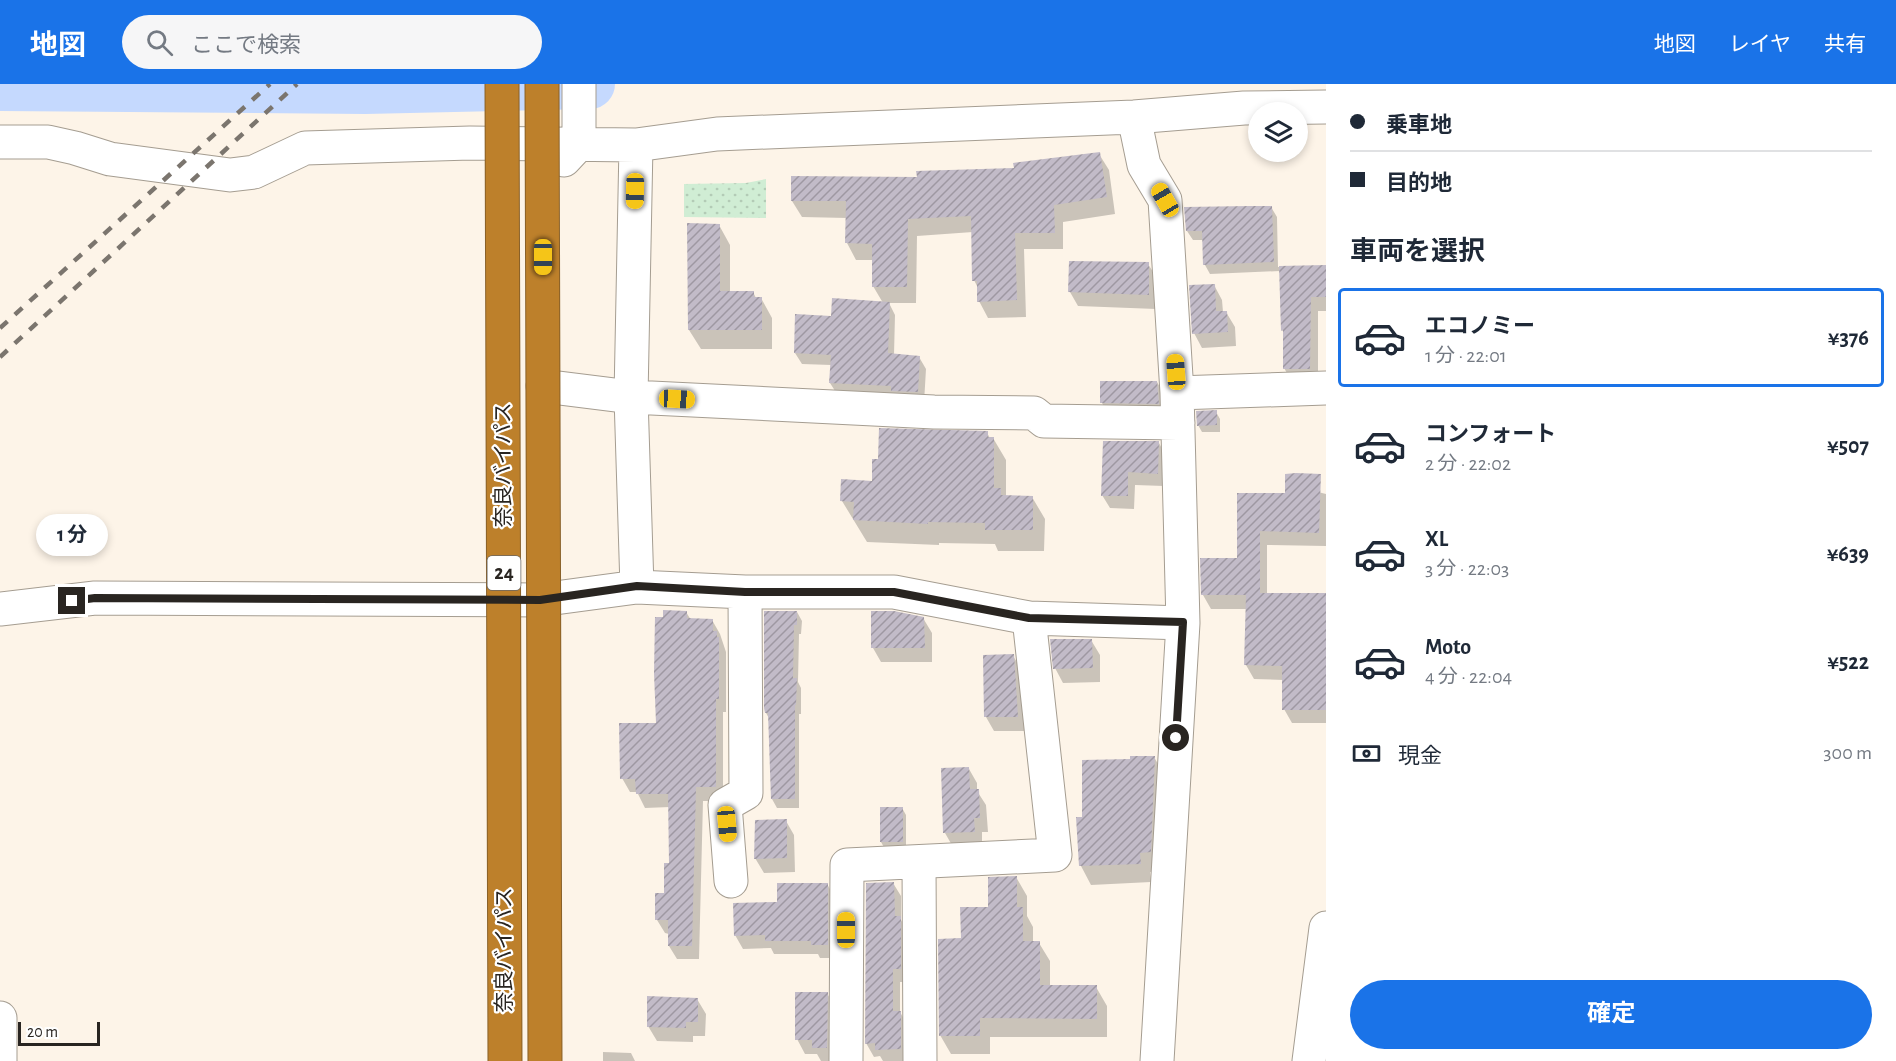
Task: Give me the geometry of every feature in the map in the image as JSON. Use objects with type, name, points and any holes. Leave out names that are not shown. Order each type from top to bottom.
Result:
[{"type":"highway","name":"奈良バイパス","points":[[502,84],[505,1061]]},
{"type":"highway","name":"奈良バイパス","points":[[542,84],[545,1061]]},
{"type":"street","points":[[539,1061],[543,193],[555,169],[579,136],[579,84]]},
{"type":"street","points":[[0,142],[48,142],[110,159],[230,175],[254,172],[305,148],[470,143],[579,136],[636,145],[717,134],[1134,117],[1243,96],[1326,107]]},
{"type":"street","points":[[1134,117],[1144,165],[1165,200],[1177,408],[1183,622],[1157,1061]]},
{"type":"street","points":[[636,145],[630,397],[637,586]]},
{"type":"street","points":[[543,386],[630,397],[934,412],[1034,413],[1044,421],[1177,408],[1326,388]]},
{"type":"street","points":[[0,609],[95,598],[540,600],[637,586],[745,592],[894,592],[1029,618],[1183,622]]},
{"type":"street","points":[[731,881],[725,805],[746,793],[745,592]]},
{"type":"street","points":[[846,1061],[847,865],[1055,855],[1029,618]]},
{"type":"street","points":[[919,862],[920,1061]]},
{"type":"street","points":[[1309,1061],[1321,1006],[1326,928]]},
{"type":"street","points":[[0,1018],[0,1061]]},
{"type":"green space","points":[[766,179],[766,218],[684,217],[684,184],[746,183]]},
{"type":"building","points":[[1100,152],[1107,197],[1054,205],[1055,233],[1015,233],[1017,300],[977,302],[977,281],[972,281],[971,216],[908,219],[907,287],[872,287],[872,244],[845,243],[846,201],[791,201],[791,176],[917,177],[916,171],[1014,168],[1013,163]]},
{"type":"building","points":[[1272,206],[1274,262],[1203,265],[1202,231],[1186,231],[1184,207]]},
{"type":"building","points":[[687,223],[720,224],[720,291],[754,291],[754,297],[762,297],[762,330],[688,330]]},
{"type":"building","points":[[1069,261],[1149,262],[1149,295],[1068,292]]},
{"type":"building","points":[[1326,265],[1326,297],[1311,297],[1310,369],[1283,369],[1279,266]]},
{"type":"building","points":[[1215,284],[1216,311],[1227,311],[1228,332],[1192,334],[1189,285]]},
{"type":"building","points":[[832,298],[890,302],[888,353],[920,356],[918,392],[891,391],[891,386],[829,383],[831,355],[794,353],[795,314],[831,316]]},
{"type":"building","points":[[1100,381],[1157,381],[1159,404],[1100,403]]},
{"type":"building","points":[[1217,410],[1217,425],[1197,426],[1196,411]]},
{"type":"building","points":[[879,428],[988,431],[988,437],[994,437],[994,488],[1001,488],[1001,495],[1033,496],[1033,530],[985,530],[985,523],[928,522],[928,524],[853,520],[854,502],[840,501],[841,479],[872,481],[872,459],[878,459]]},
{"type":"building","points":[[1103,441],[1159,441],[1158,474],[1128,472],[1128,496],[1101,496]]},
{"type":"building","points":[[1285,474],[1321,474],[1319,533],[1260,531],[1260,593],[1326,593],[1326,710],[1282,710],[1282,666],[1244,665],[1246,595],[1201,595],[1200,558],[1237,558],[1237,493],[1285,493]]},
{"type":"building","points":[[663,610],[687,611],[687,618],[713,619],[713,631],[717,631],[717,637],[719,637],[716,787],[696,787],[692,946],[668,946],[668,920],[655,920],[655,893],[664,893],[664,863],[669,863],[668,794],[636,794],[635,779],[620,779],[619,723],[656,723],[655,617],[663,617]]},
{"type":"building","points":[[764,611],[797,611],[797,625],[794,625],[793,678],[797,678],[795,799],[771,799],[768,713],[765,713],[764,708]]},
{"type":"building","points":[[871,611],[894,611],[924,617],[925,648],[871,648]]},
{"type":"building","points":[[1050,639],[1092,639],[1093,668],[1053,669]]},
{"type":"building","points":[[1014,654],[1018,717],[984,717],[983,655]]},
{"type":"building","points":[[1130,756],[1155,756],[1151,852],[1140,853],[1141,864],[1079,866],[1076,817],[1082,817],[1082,760],[1130,759]]},
{"type":"building","points":[[969,767],[970,789],[979,789],[980,818],[974,818],[975,832],[943,833],[941,768]]},
{"type":"building","points":[[880,807],[903,807],[903,842],[880,842]]},
{"type":"building","points":[[787,819],[787,858],[754,859],[755,820]]},
{"type":"building","points":[[1017,876],[1017,907],[1023,907],[1023,941],[1040,941],[1040,985],[1097,985],[1097,1019],[980,1018],[980,1036],[939,1036],[938,939],[961,938],[960,907],[988,907],[988,877]]},
{"type":"building","points":[[894,882],[895,916],[901,916],[901,969],[893,969],[893,1011],[901,1011],[901,1049],[875,1050],[875,1043],[865,1044],[866,883]]},
{"type":"building","points":[[777,883],[828,883],[828,945],[811,945],[811,941],[765,941],[765,935],[734,936],[733,903],[777,902]]},
{"type":"building","points":[[795,992],[828,992],[827,1048],[812,1048],[812,1040],[795,1040]]},
{"type":"building","points":[[647,996],[698,998],[698,1022],[686,1022],[686,1028],[647,1027]]},
{"type":"waterway","points":[[0,86],[365,89],[590,84]]},
{"type":"railway","points":[[0,328],[270,84]]},
{"type":"railway","points":[[0,357],[297,84]]},
{"type":"route","points":[[72,601],[95,598],[540,600],[637,586],[745,592],[894,592],[1029,618],[1183,622],[1176,738]]}]
